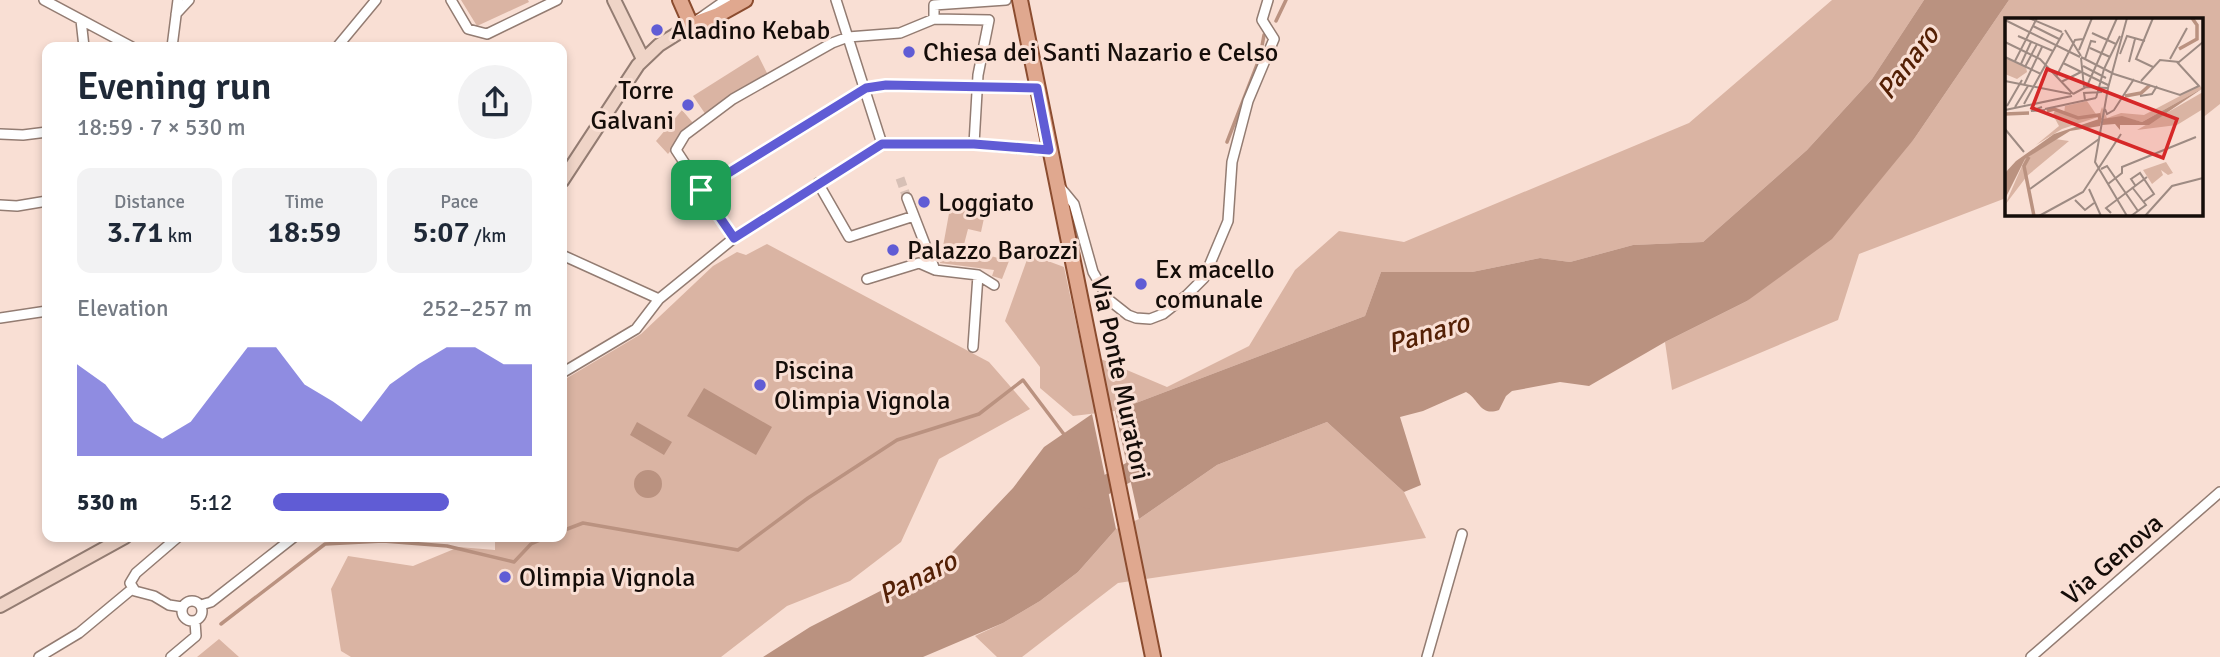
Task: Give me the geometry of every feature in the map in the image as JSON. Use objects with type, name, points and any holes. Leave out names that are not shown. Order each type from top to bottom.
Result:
[{"type":"main road","points":[[614,0],[643,59]]},
{"type":"main road","points":[[680,0],[691,25]]},
{"type":"main road","points":[[567,173],[643,59],[659,45],[691,25],[718,15],[745,0]]},
{"type":"main road","name":"Via Ponte Muratori","points":[[1019,4],[1153,657]]},
{"type":"main road","points":[[0,607],[116,542]]},
{"type":"street","points":[[44,0],[123,42]]},
{"type":"street","points":[[173,42],[178,0]]},
{"type":"street","points":[[176,14],[189,0]]},
{"type":"street","points":[[341,42],[376,0]]},
{"type":"street","points":[[452,0],[468,29],[487,33],[557,0]]},
{"type":"street","points":[[691,25],[726,0]]},
{"type":"street","points":[[836,0],[882,144]]},
{"type":"street","points":[[934,19],[934,5],[1006,0]]},
{"type":"street","points":[[1056,183],[1074,204],[1093,272],[1109,300],[1136,318],[1150,319],[1163,314],[1187,295],[1204,278],[1228,221],[1233,162],[1248,101],[1274,39],[1262,20],[1268,0]]},
{"type":"street","points":[[734,238],[676,150],[685,135],[733,99],[832,43],[848,37],[900,33],[934,19],[989,19],[977,85],[974,144]]},
{"type":"street","points":[[81,20],[84,42]]},
{"type":"street","points":[[701,190],[866,88],[886,85],[1037,88]]},
{"type":"street","points":[[0,134],[42,133]]},
{"type":"street","points":[[567,370],[636,329],[659,299],[734,238],[882,144],[974,144],[1049,150]]},
{"type":"street","points":[[818,183],[849,237],[914,216]]},
{"type":"street","points":[[907,198],[935,270]]},
{"type":"street","points":[[0,205],[17,206],[42,202]]},
{"type":"street","points":[[567,257],[659,299]]},
{"type":"street","points":[[867,279],[919,263],[935,270],[978,275],[994,285]]},
{"type":"street","points":[[973,347],[978,275]]},
{"type":"street","points":[[0,318],[42,312]]},
{"type":"street","name":"Via Genova","points":[[2031,657],[2220,492]]},
{"type":"street","points":[[1427,657],[1462,534]]},
{"type":"street","points":[[132,589],[130,583],[133,577],[172,542]]},
{"type":"street","points":[[132,589],[153,596],[169,606],[182,607],[191,600],[201,605],[211,602],[288,542]]},
{"type":"street","points":[[39,657],[79,633],[132,589]]},
{"type":"street","points":[[171,657],[196,636],[195,621],[202,614],[201,605]]},
{"type":"street","points":[[182,607],[182,614],[186,619],[195,621]]},
{"type":"shaded area","points":[[461,0],[528,0],[529,2],[477,26]]},
{"type":"shaded area","points":[[1832,0],[1924,0],[1872,79],[1807,150],[1703,242],[1633,245],[1570,262],[1540,258],[1472,272],[1381,272],[1365,316],[1115,411],[1073,416],[1040,388],[1040,367],[1005,321],[1029,254],[1064,267],[1082,351],[1167,387],[1249,346],[1295,270],[1339,231],[1404,242],[1689,123]]},
{"type":"shaded area","points":[[2009,0],[2220,0],[2220,104],[2202,118],[2202,18],[2005,18],[2005,198],[1859,254],[1838,320],[1672,390],[1665,342],[1747,301],[1914,139]]},
{"type":"shaded area","points":[[758,55],[768,75],[706,115],[693,96]]},
{"type":"shaded area","points":[[682,110],[693,123],[668,154],[656,141]]},
{"type":"shaded area","points":[[950,208],[986,209],[981,232],[968,229],[962,252],[984,260],[987,255],[1009,261],[1002,279],[992,276],[994,270],[940,263]]},
{"type":"shaded area","points":[[767,244],[989,362],[1030,409],[939,459],[901,542],[850,581],[787,606],[721,657],[351,657],[341,651],[331,589],[348,556],[413,566],[459,547],[495,550],[495,542],[567,542],[567,378],[641,334],[713,266],[737,252],[746,255]]},
{"type":"shaded area","points":[[1327,422],[1404,492],[1426,538],[1118,583],[1022,657],[997,657],[975,636],[1040,601],[1078,572],[1116,529],[1139,519],[1217,465]]},
{"type":"shaded area","points":[[219,639],[239,657],[197,657]]},
{"type":"water","points":[[1924,0],[2009,0],[1914,139],[1832,239],[1747,301],[1665,342],[1589,386],[1560,382],[1512,391],[1506,396],[1499,410],[1493,412],[1484,409],[1466,392],[1423,411],[1400,417],[1421,485],[1404,492],[1327,422],[1217,465],[1139,519],[1115,411],[1365,316],[1381,272],[1472,272],[1540,258],[1570,262],[1633,245],[1703,242],[1807,150],[1872,79]]},
{"type":"water","points":[[704,388],[772,427],[756,455],[687,416]]},
{"type":"water","points":[[1092,414],[1116,529],[1078,572],[1040,601],[1003,623],[923,657],[763,657],[810,627],[892,585],[937,568],[1013,488],[1044,447]]},
{"type":"water","points":[[637,422],[672,442],[664,455],[630,435]]},
{"type":"water","points":[[648,470],[658,474],[662,484],[658,494],[648,498],[638,494],[634,484],[638,474]]},
{"type":"waterway","points":[[1276,21],[1286,0]]},
{"type":"waterway","points":[[1227,142],[1260,57],[1264,35]]},
{"type":"waterway","points":[[567,529],[583,523],[738,550],[808,498],[897,440],[979,414],[1023,380],[1066,437]]},
{"type":"waterway","points":[[1126,409],[1127,398]]},
{"type":"waterway","name":"Panaro","points":[[1087,499],[1104,486],[1151,460]]},
{"type":"waterway","points":[[221,624],[325,544],[364,542]]},
{"type":"waterway","points":[[396,542],[447,546],[514,562],[536,542]]},
{"type":"tunnel","points":[[900,178],[907,198]]},
{"type":"place","name":"Aladino Kebab","points":[[657,30]]},
{"type":"place","name":"Chiesa dei Santi Nazario e Celso","points":[[909,52]]},
{"type":"place","name":"Torre Galvani","points":[[688,105]]},
{"type":"place","name":"Loggiato","points":[[924,202]]},
{"type":"place","name":"Palazzo Barozzi","points":[[893,250]]},
{"type":"place","name":"Ex macello comunale","points":[[1141,284]]},
{"type":"place","name":"Piscina Olimpia Vignola","points":[[760,385]]},
{"type":"place","name":"Olimpia Vignola","points":[[505,577]]},
{"type":"route","points":[[886,85],[977,85],[1037,88],[1049,150],[974,144],[882,144],[734,238],[701,190],[866,88],[886,85]]}]
